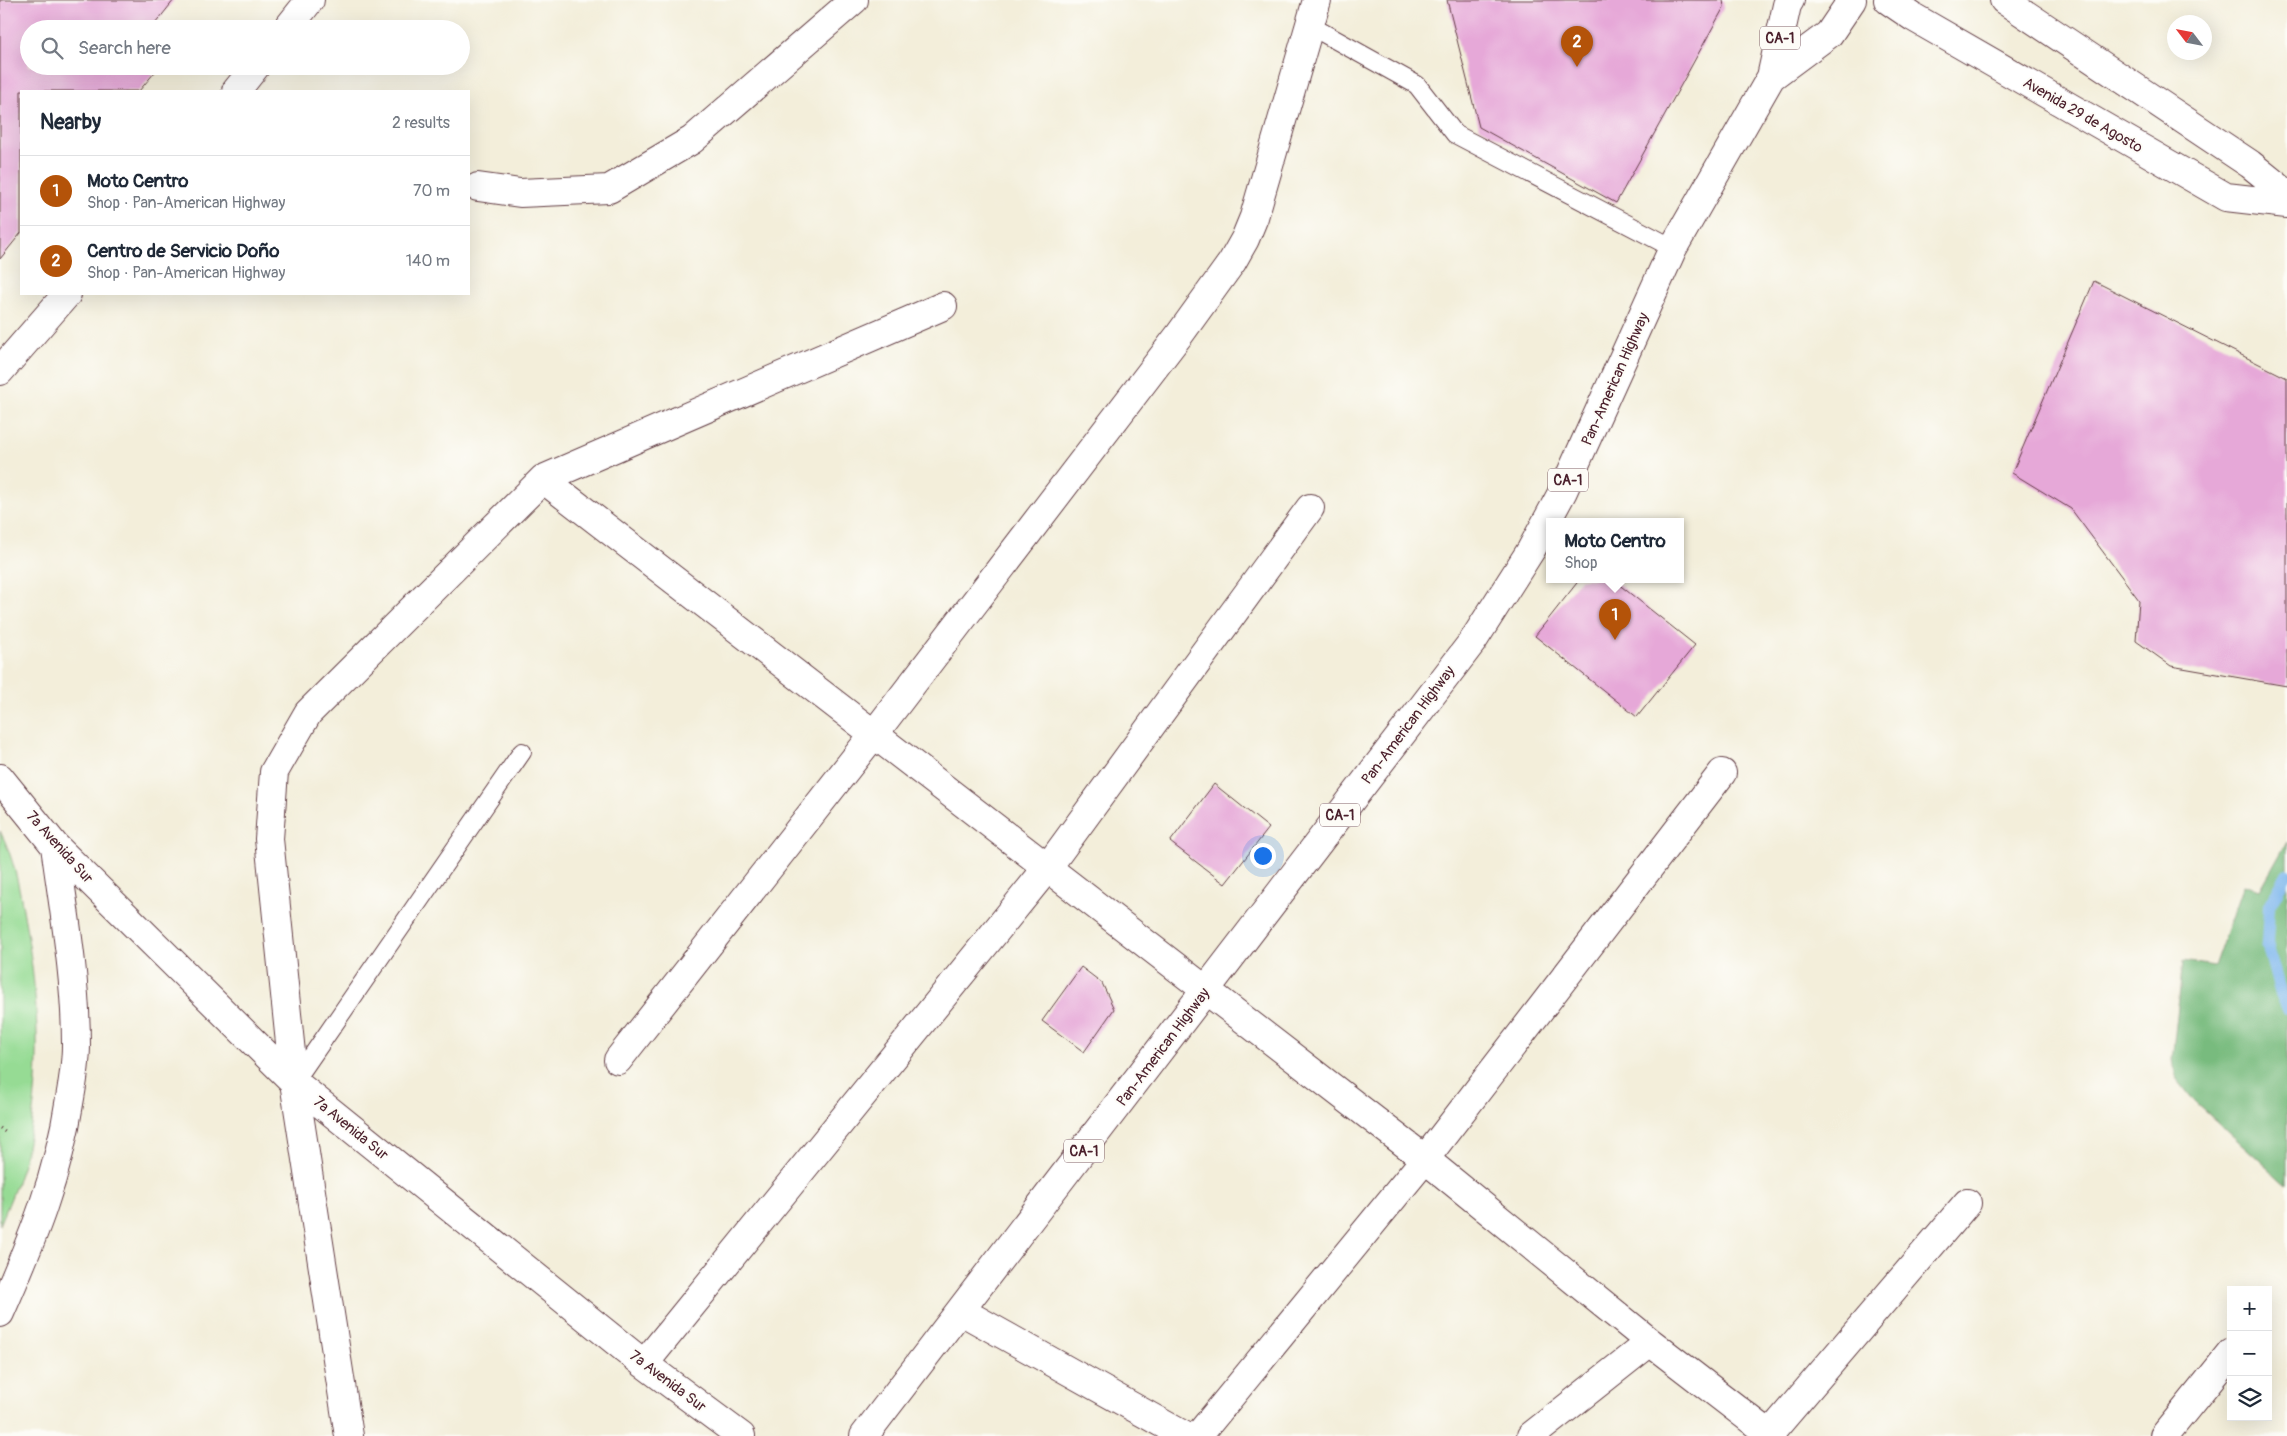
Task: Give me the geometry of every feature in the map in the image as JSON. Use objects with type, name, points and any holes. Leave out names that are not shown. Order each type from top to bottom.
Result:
[{"type":"main road","points":[[294,20],[310,0]]},
{"type":"main road","points":[[478,187],[520,193],[610,189],[692,140],[848,3],[854,0]]},
{"type":"main road","name":"Pan-American Highway","points":[[1548,518],[1606,400],[1673,248],[1771,77],[1787,5],[1790,0]]},
{"type":"main road","name":"Pan-American Highway","points":[[1771,77],[1828,34],[1852,0]]},
{"type":"main road","name":"Avenida 29 de Agosto","points":[[1888,0],[1913,17],[2226,198],[2287,204]]},
{"type":"main road","points":[[2004,0],[2250,164],[2287,194]]},
{"type":"main road","points":[[618,1060],[874,734],[1180,334],[1232,262],[1245,239],[1254,217],[1313,13]]},
{"type":"main road","points":[[237,90],[249,75]]},
{"type":"main road","points":[[0,371],[66,295]]},
{"type":"main road","points":[[349,1436],[294,1082],[269,839],[274,772],[308,713],[543,479],[943,306]]},
{"type":"main road","points":[[543,479],[1425,1159],[1650,1342],[1770,1435],[1967,1203]]},
{"type":"main road","points":[[644,1364],[1048,867],[1310,508]]},
{"type":"main road","name":"Pan-American Highway","points":[[864,1436],[1473,641],[1531,550],[1546,522]]},
{"type":"main road","points":[[1198,1436],[1425,1159],[1722,773]]},
{"type":"main road","name":"7a Avenida Sur","points":[[0,778],[55,846],[294,1082],[644,1364],[741,1436]]},
{"type":"main road","points":[[0,1313],[35,1233],[52,1184],[66,1127],[72,1085],[76,1047],[73,982],[55,846]]},
{"type":"main road","points":[[961,1311],[1185,1436]]},
{"type":"main road","points":[[1530,1436],[1650,1342]]},
{"type":"main road","points":[[2164,1436],[2227,1358]]},
{"type":"lane","points":[[1313,13],[1417,85],[1456,134],[1673,248]]},
{"type":"lane","points":[[294,1082],[522,752]]},
{"type":"path","points":[[0,1128],[5,1132]]},
{"type":"green space","points":[[0,831],[9,851],[15,872],[29,943],[35,1000],[37,1057],[33,1114],[26,1153],[0,1225]]},
{"type":"green space","points":[[2287,842],[2287,1185],[2195,1102],[2176,1078],[2172,1060],[2183,961],[2214,966],[2243,885],[2260,890]]},
{"type":"building","points":[[0,0],[174,0],[158,20],[20,20],[20,75],[152,75],[140,90],[20,90],[20,234],[0,259]]},
{"type":"building","points":[[1447,0],[1723,0],[1724,7],[1616,203],[1479,127]]},
{"type":"building","points":[[2094,281],[2287,378],[2287,686],[2171,666],[2136,641],[2139,600],[2071,509],[2012,473]]},
{"type":"building","points":[[1577,583],[1617,583],[1695,645],[1637,717],[1535,636]]},
{"type":"building","points":[[1214,784],[1269,828],[1225,884],[1170,842]]},
{"type":"building","points":[[1081,967],[1102,983],[1114,1009],[1084,1052],[1042,1021]]},
{"type":"waterway","points":[[2287,874],[2269,906],[2267,944],[2280,991],[2287,1008]]},
{"type":"place","name":"Centro de Servicio Doño","points":[[1577,67]]},
{"type":"place","name":"Moto Centro","points":[[1615,640]]}]
